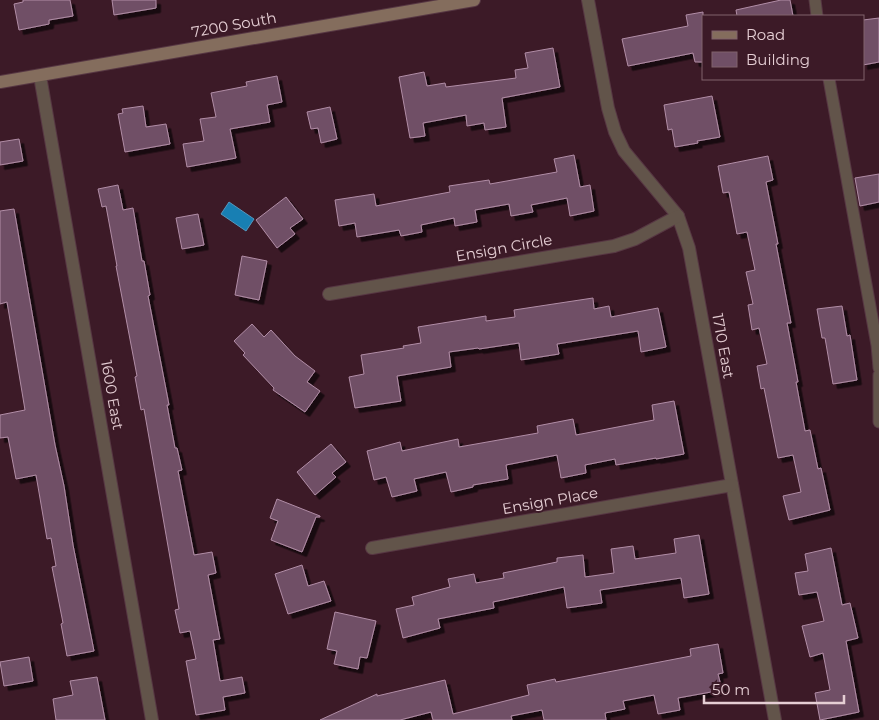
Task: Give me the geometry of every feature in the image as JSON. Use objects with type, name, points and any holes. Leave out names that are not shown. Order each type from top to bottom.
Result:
[{"type":"street","name":"7200 South","points":[[0,82],[474,0]]},
{"type":"street","name":"1710 East","points":[[588,0],[608,108],[615,132],[624,151],[678,216],[689,248],[775,720]]},
{"type":"street","name":"1600 East","points":[[40,76],[152,720]]},
{"type":"street","name":"Ensign Circle","points":[[329,294],[614,246],[635,239],[678,216]]},
{"type":"street","name":"Ensign Place","points":[[372,548],[732,485]]},
{"type":"lane","points":[[814,0],[818,15]]},
{"type":"lane","points":[[829,80],[877,345],[879,368]]},
{"type":"lane","points":[[879,375],[879,422]]},
{"type":"water","points":[[229,202],[254,219],[246,231],[221,214]]},
{"type":"building","points":[[23,0],[70,0],[73,16],[49,20],[49,24],[19,30],[14,4],[23,2]]},
{"type":"building","points":[[112,0],[156,0],[156,8],[114,15]]},
{"type":"building","points":[[781,0],[790,0],[793,15],[737,15],[736,10]]},
{"type":"building","points":[[703,12],[702,62],[695,62],[693,53],[628,66],[622,39],[688,26],[686,15]]},
{"type":"building","points":[[879,18],[879,62],[864,65],[864,20]]},
{"type":"building","points":[[553,48],[560,87],[502,98],[506,127],[485,130],[484,123],[467,126],[466,115],[423,123],[425,136],[410,138],[399,77],[424,72],[427,86],[445,83],[446,87],[516,78],[515,70],[528,68],[525,53]]},
{"type":"building","points":[[277,76],[282,102],[267,105],[270,122],[230,129],[236,158],[187,167],[183,144],[204,141],[200,119],[216,117],[211,93],[247,86],[246,82]]},
{"type":"building","points":[[712,96],[720,137],[675,147],[672,129],[668,130],[664,105]]},
{"type":"building","points":[[143,106],[146,127],[166,124],[170,144],[125,152],[118,114],[123,113],[122,109]]},
{"type":"building","points":[[330,107],[337,139],[321,143],[318,128],[311,129],[307,112]]},
{"type":"building","points":[[19,139],[23,161],[0,165],[0,142]]},
{"type":"building","points":[[574,155],[580,187],[590,185],[594,211],[570,216],[567,198],[531,205],[533,212],[511,216],[509,204],[475,210],[477,222],[455,226],[454,218],[421,225],[422,232],[401,236],[399,230],[357,237],[355,223],[339,226],[335,200],[374,194],[376,206],[450,192],[449,186],[489,180],[490,184],[557,172],[554,159]]},
{"type":"building","points":[[768,156],[773,180],[766,182],[791,323],[787,323],[798,382],[796,382],[805,431],[810,430],[818,469],[821,468],[830,510],[789,520],[783,496],[801,492],[793,455],[778,458],[764,388],[761,389],[757,366],[767,364],[759,328],[752,330],[748,305],[753,304],[746,272],[755,270],[747,232],[737,234],[729,192],[723,193],[718,166]]},
{"type":"building","points":[[879,174],[879,202],[860,206],[855,178]]},
{"type":"building","points":[[118,185],[123,210],[133,208],[142,261],[144,261],[150,295],[148,296],[169,405],[167,405],[175,448],[177,448],[182,470],[178,471],[194,555],[212,552],[216,573],[208,575],[220,639],[213,640],[220,681],[242,677],[245,693],[223,697],[225,710],[196,715],[186,661],[196,659],[190,631],[180,633],[175,610],[179,609],[144,409],[141,410],[135,377],[137,376],[106,206],[102,207],[98,189]]},
{"type":"building","points":[[286,197],[303,219],[290,228],[295,234],[277,248],[256,220]]},
{"type":"building","points":[[14,209],[73,545],[94,651],[67,656],[61,624],[63,623],[52,567],[56,566],[51,538],[47,539],[36,475],[16,479],[8,437],[0,438],[0,415],[25,410],[7,302],[0,304],[0,211]]},
{"type":"building","points":[[198,214],[204,245],[182,249],[176,218]]},
{"type":"building","points":[[242,256],[267,261],[259,300],[235,295]]},
{"type":"building","points":[[593,298],[594,309],[609,306],[611,317],[658,308],[666,347],[641,352],[638,331],[557,344],[559,354],[521,360],[519,343],[449,352],[451,367],[397,376],[401,401],[355,408],[349,377],[364,374],[361,355],[404,348],[403,346],[421,343],[418,327],[486,316],[486,321],[515,317],[514,310]]},
{"type":"building","points":[[842,306],[847,336],[850,335],[857,380],[833,384],[825,338],[822,338],[817,309]]},
{"type":"building","points":[[252,324],[264,337],[271,330],[295,356],[315,371],[307,382],[320,391],[305,412],[273,390],[274,388],[243,355],[245,353],[234,341]]},
{"type":"building","points":[[674,401],[684,454],[616,465],[615,459],[585,465],[586,473],[561,478],[557,455],[506,465],[508,479],[473,485],[473,487],[451,492],[446,472],[414,479],[417,491],[392,497],[386,477],[374,480],[367,451],[400,442],[402,451],[458,439],[459,447],[538,433],[537,426],[573,419],[576,435],[654,420],[652,405]]},
{"type":"building","points":[[331,444],[346,462],[332,473],[336,477],[315,495],[297,472]]},
{"type":"building","points":[[277,499],[320,516],[316,517],[302,552],[271,540],[278,521],[270,518]]},
{"type":"building","points":[[699,535],[709,594],[684,598],[681,578],[600,590],[602,603],[567,608],[564,587],[493,602],[494,608],[438,619],[440,628],[403,638],[396,609],[414,605],[412,597],[450,587],[448,579],[474,574],[476,583],[504,578],[503,573],[557,562],[557,558],[583,555],[585,577],[614,573],[611,549],[633,546],[635,559],[676,553],[674,539]]},
{"type":"building","points":[[831,548],[842,605],[850,603],[858,638],[846,641],[859,712],[820,720],[815,693],[830,690],[823,653],[810,657],[802,626],[824,621],[817,592],[799,595],[795,573],[808,571],[805,554]]},
{"type":"building","points":[[302,565],[308,586],[324,581],[331,601],[288,614],[275,574]]},
{"type":"building","points":[[335,612],[376,621],[367,658],[360,657],[358,669],[334,664],[337,651],[327,649]]},
{"type":"building","points":[[718,644],[723,673],[718,674],[722,690],[678,698],[680,710],[658,714],[654,695],[623,701],[625,709],[605,713],[606,720],[544,720],[542,710],[511,716],[512,720],[433,720],[431,712],[400,720],[320,720],[377,694],[377,696],[445,680],[453,714],[529,695],[527,685],[555,679],[556,682],[691,656],[690,649]]},
{"type":"building","points":[[29,657],[33,681],[4,686],[0,662]]},
{"type":"building","points":[[97,677],[105,720],[56,720],[53,699],[73,695],[70,681]]}]
